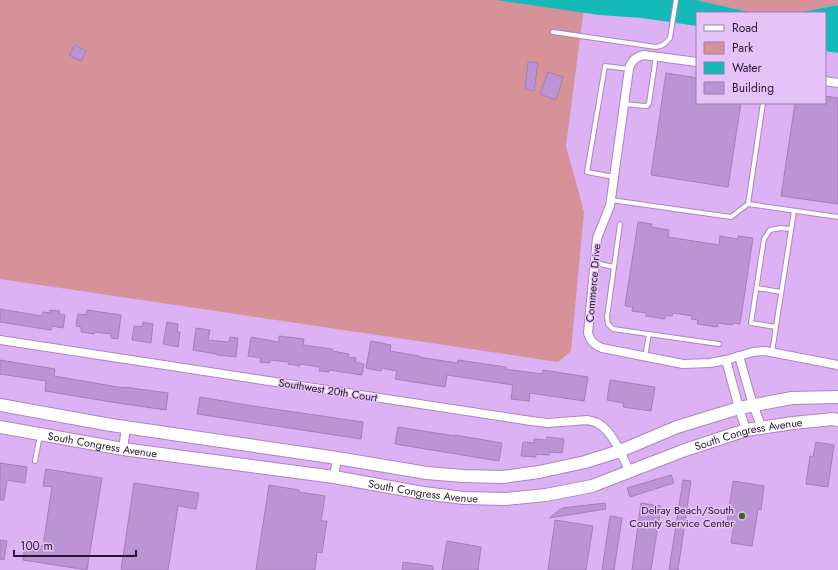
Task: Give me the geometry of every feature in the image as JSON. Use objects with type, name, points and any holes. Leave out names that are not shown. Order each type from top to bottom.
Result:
[{"type":"main road","name":"South Congress Avenue","points":[[0,405],[126,427],[337,458],[426,473],[502,477],[539,472],[585,462],[620,451],[677,427],[738,408],[792,398],[838,397]]},
{"type":"main road","name":"South Congress Avenue","points":[[0,427],[123,449],[334,477],[457,498],[506,499],[546,495],[592,486],[685,450],[746,430],[793,423],[833,419],[838,420]]},
{"type":"street","points":[[629,70],[630,64],[634,59],[638,56],[644,55],[696,62]]},
{"type":"street","name":"Commerce Drive","points":[[629,70],[611,200],[608,212],[597,238],[588,333],[592,343],[602,348],[683,364],[710,363],[759,352],[772,352],[838,365]]},
{"type":"street","points":[[826,81],[838,83]]},
{"type":"street","name":"Southwest 20th Court","points":[[0,340],[531,421],[548,423],[587,420],[593,421],[604,428],[620,451],[630,472]]},
{"type":"street","points":[[739,356],[753,405],[762,428]]},
{"type":"street","points":[[726,360],[738,408],[746,430]]},
{"type":"street","points":[[123,449],[126,427]]},
{"type":"street","points":[[334,477],[337,458]]},
{"type":"lane","points":[[553,32],[656,48],[667,43],[670,38],[676,0]]},
{"type":"lane","points":[[624,104],[647,106],[649,103],[656,56]]},
{"type":"lane","points":[[614,177],[587,172],[605,66],[629,70]]},
{"type":"lane","points":[[611,200],[731,217],[748,204],[763,104]]},
{"type":"lane","points":[[748,204],[838,217]]},
{"type":"lane","points":[[772,352],[794,211]]},
{"type":"lane","points":[[620,224],[607,316],[608,324],[614,329],[719,344]]},
{"type":"lane","points":[[776,327],[751,323],[764,239],[770,230],[780,228],[791,229]]},
{"type":"lane","points":[[594,263],[614,267]]},
{"type":"lane","points":[[757,288],[781,292]]},
{"type":"lane","points":[[645,357],[649,334]]},
{"type":"lane","points":[[35,461],[40,434]]},
{"type":"green space","points":[[0,0],[585,0],[566,146],[584,212],[571,351],[558,362],[0,279]]},
{"type":"green space","points":[[696,0],[838,0],[838,5],[801,12],[750,12]]},
{"type":"water","points":[[496,0],[696,0],[750,12],[696,12],[696,26],[642,18],[599,15]]},
{"type":"water","points":[[838,5],[838,53],[826,51],[826,12],[801,12]]},
{"type":"building","points":[[75,45],[86,51],[81,61],[69,55]]},
{"type":"building","points":[[528,62],[538,63],[534,91],[525,89]]},
{"type":"building","points":[[548,72],[563,77],[556,100],[540,94]]},
{"type":"building","points":[[666,73],[696,78],[696,104],[741,104],[728,187],[651,175]]},
{"type":"building","points":[[826,96],[838,98],[838,204],[781,196],[795,104],[826,104]]},
{"type":"building","points":[[638,222],[652,224],[651,227],[669,230],[668,237],[719,245],[720,236],[738,239],[738,236],[753,238],[740,324],[733,323],[732,325],[718,323],[717,327],[697,324],[698,320],[691,319],[692,316],[673,313],[672,316],[666,315],[665,319],[646,316],[646,313],[632,311],[633,307],[625,306]]},
{"type":"building","points":[[0,309],[42,316],[43,312],[50,313],[50,310],[60,311],[59,314],[65,315],[63,328],[52,326],[51,330],[0,322]]},
{"type":"building","points":[[87,310],[121,315],[118,339],[111,338],[111,334],[81,332],[81,327],[76,326],[78,314],[86,315]]},
{"type":"building","points":[[143,322],[153,324],[151,343],[132,340],[134,326],[142,327]]},
{"type":"building","points":[[167,322],[178,324],[177,332],[180,332],[178,347],[163,344]]},
{"type":"building","points":[[196,328],[210,330],[208,340],[229,342],[230,337],[238,338],[236,357],[193,350]]},
{"type":"building","points":[[279,336],[304,339],[303,345],[332,349],[332,351],[349,354],[348,357],[356,358],[355,362],[364,364],[362,375],[329,370],[329,372],[319,371],[320,367],[288,364],[289,362],[270,360],[270,363],[260,362],[261,358],[248,356],[251,337],[279,342]]},
{"type":"building","points":[[371,341],[391,345],[390,351],[419,357],[457,363],[458,360],[542,374],[543,370],[588,377],[584,401],[530,393],[529,401],[511,399],[513,385],[447,375],[445,387],[395,379],[397,371],[382,368],[381,371],[366,368]]},
{"type":"building","points":[[0,360],[55,369],[54,376],[124,388],[168,393],[166,410],[45,391],[46,381],[0,374]]},
{"type":"building","points":[[610,380],[655,387],[651,411],[623,407],[624,403],[607,400]]},
{"type":"building","points":[[200,397],[363,422],[361,439],[197,414]]},
{"type":"building","points":[[398,427],[502,443],[499,461],[395,444]]},
{"type":"building","points":[[547,437],[564,439],[562,453],[549,452],[549,455],[536,454],[536,457],[521,456],[523,442],[534,443],[534,439],[547,440]]},
{"type":"building","points":[[816,442],[834,445],[828,487],[806,484],[810,456],[813,457]]},
{"type":"building","points":[[0,463],[27,467],[25,483],[7,480],[4,500],[0,500]]},
{"type":"building","points":[[46,469],[102,478],[87,570],[23,560],[25,544],[43,546],[52,487],[43,486]]},
{"type":"building","points":[[671,475],[674,483],[630,497],[627,488]]},
{"type":"building","points":[[683,480],[691,481],[678,570],[669,570]]},
{"type":"building","name":"Delray Beach/South County Service Center","points":[[733,481],[764,486],[761,510],[758,509],[752,546],[731,543],[734,524],[727,523]]},
{"type":"building","points":[[134,483],[199,493],[196,509],[178,506],[168,570],[121,570]]},
{"type":"building","points":[[269,485],[325,496],[321,521],[327,521],[322,553],[317,552],[315,570],[256,570]]},
{"type":"building","points":[[605,503],[606,509],[549,518],[562,508]]},
{"type":"building","points":[[641,503],[661,506],[651,570],[632,570]]},
{"type":"building","points":[[610,516],[622,518],[614,570],[602,570]]},
{"type":"building","points":[[555,520],[593,526],[586,570],[548,570]]},
{"type":"building","points":[[0,540],[7,541],[4,560],[0,559]]},
{"type":"building","points":[[447,541],[481,547],[478,570],[442,570]]},
{"type":"building","points":[[403,562],[433,566],[433,570],[402,570]]},
{"type":"place","name":"Delray Beach/South County Service Center","points":[[742,516]]}]
